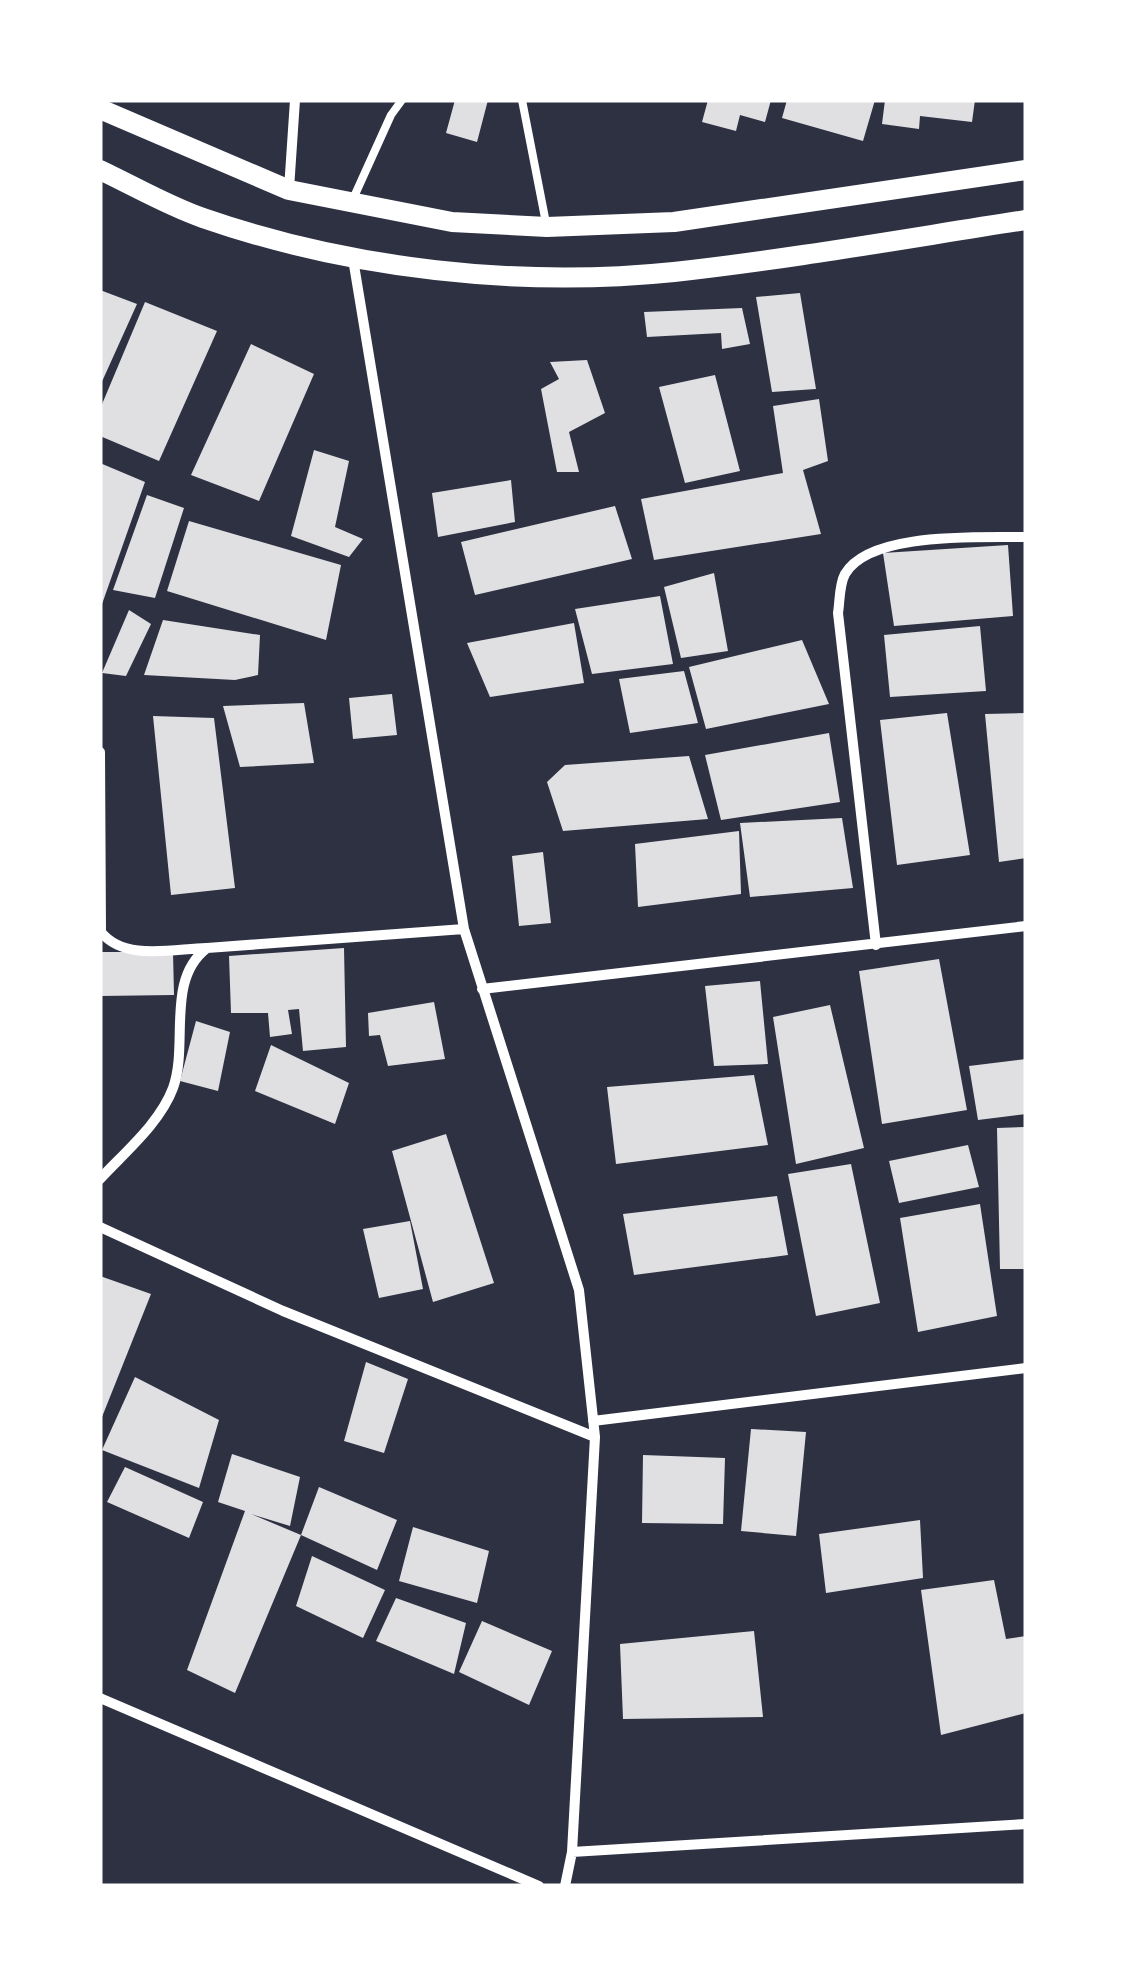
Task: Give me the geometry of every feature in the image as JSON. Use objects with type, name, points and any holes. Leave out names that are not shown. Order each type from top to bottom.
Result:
[{"type":"main road","points":[[100,109],[289,190],[452,222],[547,228],[674,222],[1026,170]]},
{"type":"main road","points":[[100,170],[202,218],[352,258],[441,272],[580,276],[672,272],[1026,220]]},
{"type":"street","points":[[289,190],[296,100]]},
{"type":"street","points":[[352,258],[464,928],[579,1290],[594,1437],[572,1852],[565,1886]]},
{"type":"street","points":[[876,944],[838,613],[843,578],[858,558],[902,543],[1026,537]]},
{"type":"street","points":[[100,752],[101,932],[110,944],[125,950],[207,948],[464,928]]},
{"type":"street","points":[[482,989],[1026,926]]},
{"type":"street","points":[[100,1179],[152,1122],[173,1087],[184,986],[195,958],[207,948]]},
{"type":"street","points":[[100,1227],[283,1312],[594,1437]]},
{"type":"street","points":[[593,1422],[1026,1368]]},
{"type":"street","points":[[100,1698],[539,1886]]},
{"type":"street","points":[[572,1852],[1026,1824]]},
{"type":"lane","points":[[350,204],[402,100]]},
{"type":"lane","points":[[522,100],[547,228]]},
{"type":"building","points":[[455,100],[488,100],[477,142],[446,133]]},
{"type":"building","points":[[708,100],[771,100],[765,122],[740,115],[736,131],[702,122]]},
{"type":"building","points":[[787,100],[875,100],[863,141],[782,118]]},
{"type":"building","points":[[885,100],[975,100],[972,122],[920,116],[919,129],[882,124]]},
{"type":"building","points":[[100,290],[137,304],[100,386]]},
{"type":"building","points":[[800,293],[816,389],[772,392],[756,297]]},
{"type":"building","points":[[145,302],[217,331],[159,461],[100,436],[100,409]]},
{"type":"building","points":[[742,308],[750,344],[722,349],[721,333],[647,337],[644,312]]},
{"type":"building","points":[[251,344],[314,374],[259,501],[191,475]]},
{"type":"building","points":[[587,360],[605,413],[569,432],[579,472],[557,472],[541,389],[559,379],[550,362]]},
{"type":"building","points":[[715,375],[740,471],[685,483],[659,387]]},
{"type":"building","points":[[819,399],[828,461],[803,470],[821,534],[654,560],[641,499],[783,473],[773,406]]},
{"type":"building","points":[[314,450],[349,461],[335,527],[363,539],[349,557],[291,536]]},
{"type":"building","points":[[100,463],[145,482],[101,607],[100,607]]},
{"type":"building","points":[[511,480],[515,522],[438,537],[432,493]]},
{"type":"building","points":[[147,495],[184,508],[155,598],[113,590]]},
{"type":"building","points":[[615,506],[632,559],[475,595],[461,542]]},
{"type":"building","points":[[189,521],[341,565],[326,640],[167,591]]},
{"type":"building","points":[[1008,545],[1013,616],[894,626],[883,553]]},
{"type":"building","points":[[714,573],[728,651],[681,658],[664,587]]},
{"type":"building","points":[[660,596],[673,664],[592,674],[575,609]]},
{"type":"building","points":[[129,610],[151,624],[126,676],[102,673]]},
{"type":"building","points":[[163,620],[260,635],[258,675],[235,680],[144,675]]},
{"type":"building","points":[[574,623],[584,683],[490,697],[467,643]]},
{"type":"building","points":[[980,626],[986,691],[890,697],[884,635]]},
{"type":"building","points":[[802,640],[829,704],[706,729],[689,667]]},
{"type":"building","points":[[684,671],[698,723],[630,733],[619,679]]},
{"type":"building","points":[[392,694],[397,735],[353,739],[349,698]]},
{"type":"building","points":[[304,703],[314,763],[240,767],[223,706]]},
{"type":"building","points":[[947,713],[970,855],[897,865],[880,720]]},
{"type":"building","points":[[1026,713],[1026,858],[999,862],[985,714]]},
{"type":"building","points":[[153,716],[214,718],[235,888],[171,895]]},
{"type":"building","points":[[829,733],[840,802],[721,820],[705,755]]},
{"type":"building","points":[[689,756],[708,819],[563,831],[547,782],[565,765]]},
{"type":"building","points":[[842,818],[853,888],[750,897],[740,823]]},
{"type":"building","points":[[739,831],[741,894],[638,907],[635,844]]},
{"type":"building","points":[[543,852],[551,923],[519,926],[512,856]]},
{"type":"building","points":[[344,948],[346,1047],[303,1051],[299,1009],[288,1010],[292,1034],[270,1037],[268,1013],[231,1013],[229,956]]},
{"type":"building","points":[[100,952],[173,952],[174,995],[100,996]]},
{"type":"building","points":[[939,959],[967,1110],[882,1124],[859,971]]},
{"type":"building","points":[[760,981],[768,1064],[714,1066],[705,986]]},
{"type":"building","points":[[434,1002],[445,1059],[388,1066],[380,1035],[369,1036],[368,1013]]},
{"type":"building","points":[[830,1005],[864,1148],[796,1164],[773,1017]]},
{"type":"building","points":[[196,1021],[230,1032],[218,1091],[180,1081]]},
{"type":"building","points":[[271,1045],[349,1083],[335,1124],[255,1091]]},
{"type":"building","points":[[1026,1059],[1026,1114],[978,1120],[969,1066]]},
{"type":"building","points":[[754,1075],[768,1145],[616,1164],[607,1087]]},
{"type":"building","points":[[1026,1127],[1026,1269],[1000,1269],[997,1128]]},
{"type":"building","points":[[446,1134],[494,1283],[433,1302],[392,1151]]},
{"type":"building","points":[[968,1145],[979,1187],[899,1203],[889,1161]]},
{"type":"building","points":[[851,1164],[880,1303],[816,1316],[788,1174]]},
{"type":"building","points":[[777,1196],[788,1255],[634,1275],[623,1214]]},
{"type":"building","points":[[980,1204],[997,1316],[918,1332],[900,1218]]},
{"type":"building","points":[[410,1221],[423,1289],[379,1298],[363,1229]]},
{"type":"building","points":[[100,1276],[151,1294],[100,1422]]},
{"type":"building","points":[[366,1362],[408,1379],[384,1453],[344,1441]]},
{"type":"building","points":[[135,1377],[219,1420],[199,1488],[102,1450]]},
{"type":"building","points":[[751,1429],[806,1432],[796,1536],[741,1531]]},
{"type":"building","points":[[232,1454],[300,1477],[290,1526],[251,1514],[301,1535],[235,1693],[187,1670],[245,1511],[218,1502]]},
{"type":"building","points":[[643,1455],[725,1458],[723,1524],[642,1523]]},
{"type":"building","points":[[125,1467],[203,1502],[189,1538],[107,1502]]},
{"type":"building","points":[[319,1487],[397,1520],[377,1570],[301,1535]]},
{"type":"building","points":[[920,1520],[923,1578],[826,1593],[819,1534]]},
{"type":"building","points":[[413,1527],[489,1551],[477,1603],[399,1581]]},
{"type":"building","points":[[312,1556],[385,1590],[363,1638],[296,1606]]},
{"type":"building","points":[[994,1580],[1006,1639],[1026,1636],[1026,1713],[941,1735],[921,1590]]},
{"type":"building","points":[[396,1598],[466,1623],[454,1674],[376,1641]]},
{"type":"building","points":[[482,1621],[552,1651],[529,1705],[459,1672]]},
{"type":"building","points":[[754,1631],[763,1717],[623,1719],[620,1644]]}]
